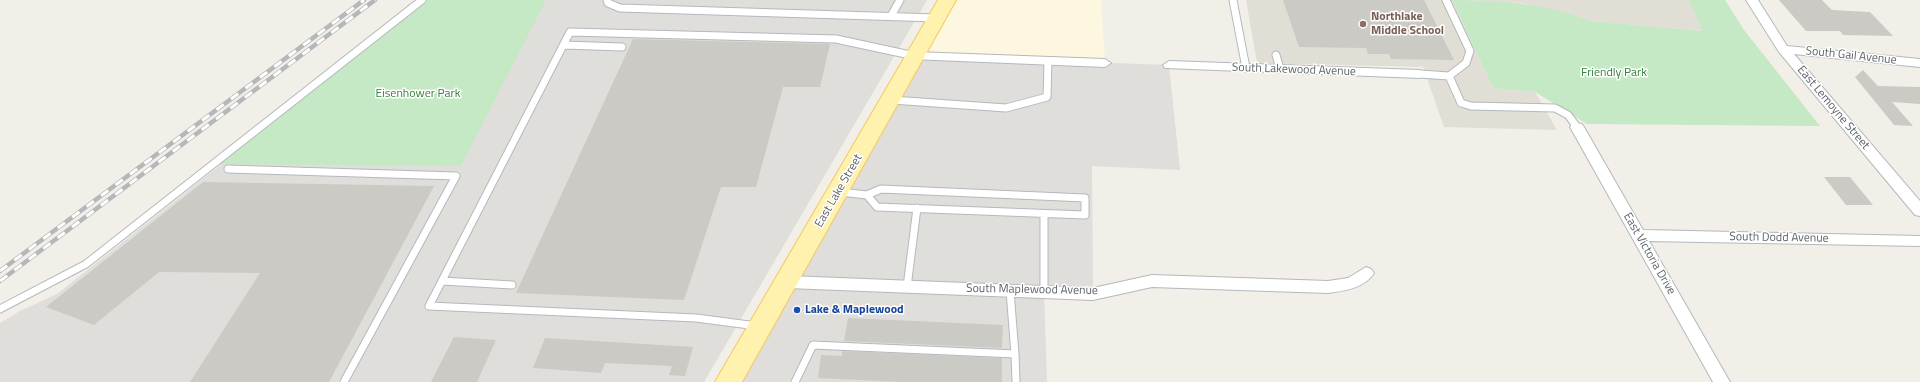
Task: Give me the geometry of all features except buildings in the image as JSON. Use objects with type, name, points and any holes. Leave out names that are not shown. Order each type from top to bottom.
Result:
[{"type":"main road","name":"East Lake Street","points":[[728,382],[788,282],[837,192],[892,100],[947,0]]},
{"type":"street","name":"East Lemoyne Street","points":[[1752,0],[1783,49],[1920,211]]},
{"type":"street","name":"South Gail Avenue","points":[[1783,49],[1920,63]]},
{"type":"street","points":[[915,56],[1105,63]]},
{"type":"street","name":"South Lakewood Avenue","points":[[1169,65],[1420,74]]},
{"type":"street","name":"East Victoria Drive","points":[[1577,127],[1722,382]]},
{"type":"street","name":"South Dodd Avenue","points":[[1638,235],[1920,241]]},
{"type":"street","name":"South Maplewood Avenue","points":[[788,282],[1093,294],[1152,281],[1328,287],[1358,281],[1366,273]]},
{"type":"lane","points":[[0,309],[86,264],[422,0]]},
{"type":"lane","points":[[607,0],[608,3],[620,8],[937,18]]},
{"type":"lane","points":[[891,16],[900,0]]},
{"type":"lane","points":[[1232,0],[1246,68]]},
{"type":"lane","points":[[1420,74],[1449,76],[1466,63],[1470,51],[1446,0]]},
{"type":"lane","points":[[761,327],[722,320],[429,306],[570,32],[836,39],[915,56]]},
{"type":"lane","points":[[564,45],[622,47]]},
{"type":"lane","points":[[1276,55],[1280,69]]},
{"type":"lane","points":[[892,100],[1006,108],[1031,102],[1047,97],[1048,61]]},
{"type":"lane","points":[[1449,76],[1461,103],[1471,106],[1555,108],[1564,111],[1571,117],[1577,127]]},
{"type":"lane","points":[[228,169],[456,176],[344,382]]},
{"type":"lane","points":[[837,192],[868,196],[881,189],[1085,198],[1085,215],[877,207],[868,196]]},
{"type":"lane","points":[[906,287],[917,208]]},
{"type":"lane","points":[[1044,214],[1044,292]]},
{"type":"lane","points":[[442,281],[512,285]]},
{"type":"lane","points":[[1010,291],[1016,382]]},
{"type":"lane","points":[[795,382],[813,345],[1015,354]]},
{"type":"shaded area","points":[[429,0],[927,0],[704,382],[0,382],[0,323],[20,311],[57,294]]},
{"type":"shaded area","points":[[947,0],[1101,0],[1105,63],[915,56]]},
{"type":"shaded area","points":[[1246,0],[1452,0],[1493,88],[1535,92],[1557,130],[1444,127],[1423,67],[1257,63]]},
{"type":"shaded area","points":[[1468,0],[1689,0],[1704,31],[1591,21],[1577,16],[1522,3]]},
{"type":"shaded area","points":[[915,56],[1169,65],[1180,170],[1092,166],[1093,294],[1044,292],[1047,382],[726,382]]},
{"type":"green space","name":"Eisenhower Park","points":[[422,0],[546,0],[461,166],[209,164]]},
{"type":"green space","name":"Friendly Park","points":[[1452,0],[1505,2],[1540,6],[1591,21],[1703,31],[1689,0],[1725,0],[1744,30],[1820,126],[1587,124],[1535,92],[1493,88]]},
{"type":"railway","points":[[0,271],[364,0]]},
{"type":"railway","points":[[0,281],[375,0]]},
{"type":"place","name":"Northlake Middle School","points":[[1363,24]]},
{"type":"place","name":"Lake & Maplewood","points":[[797,310]]}]
